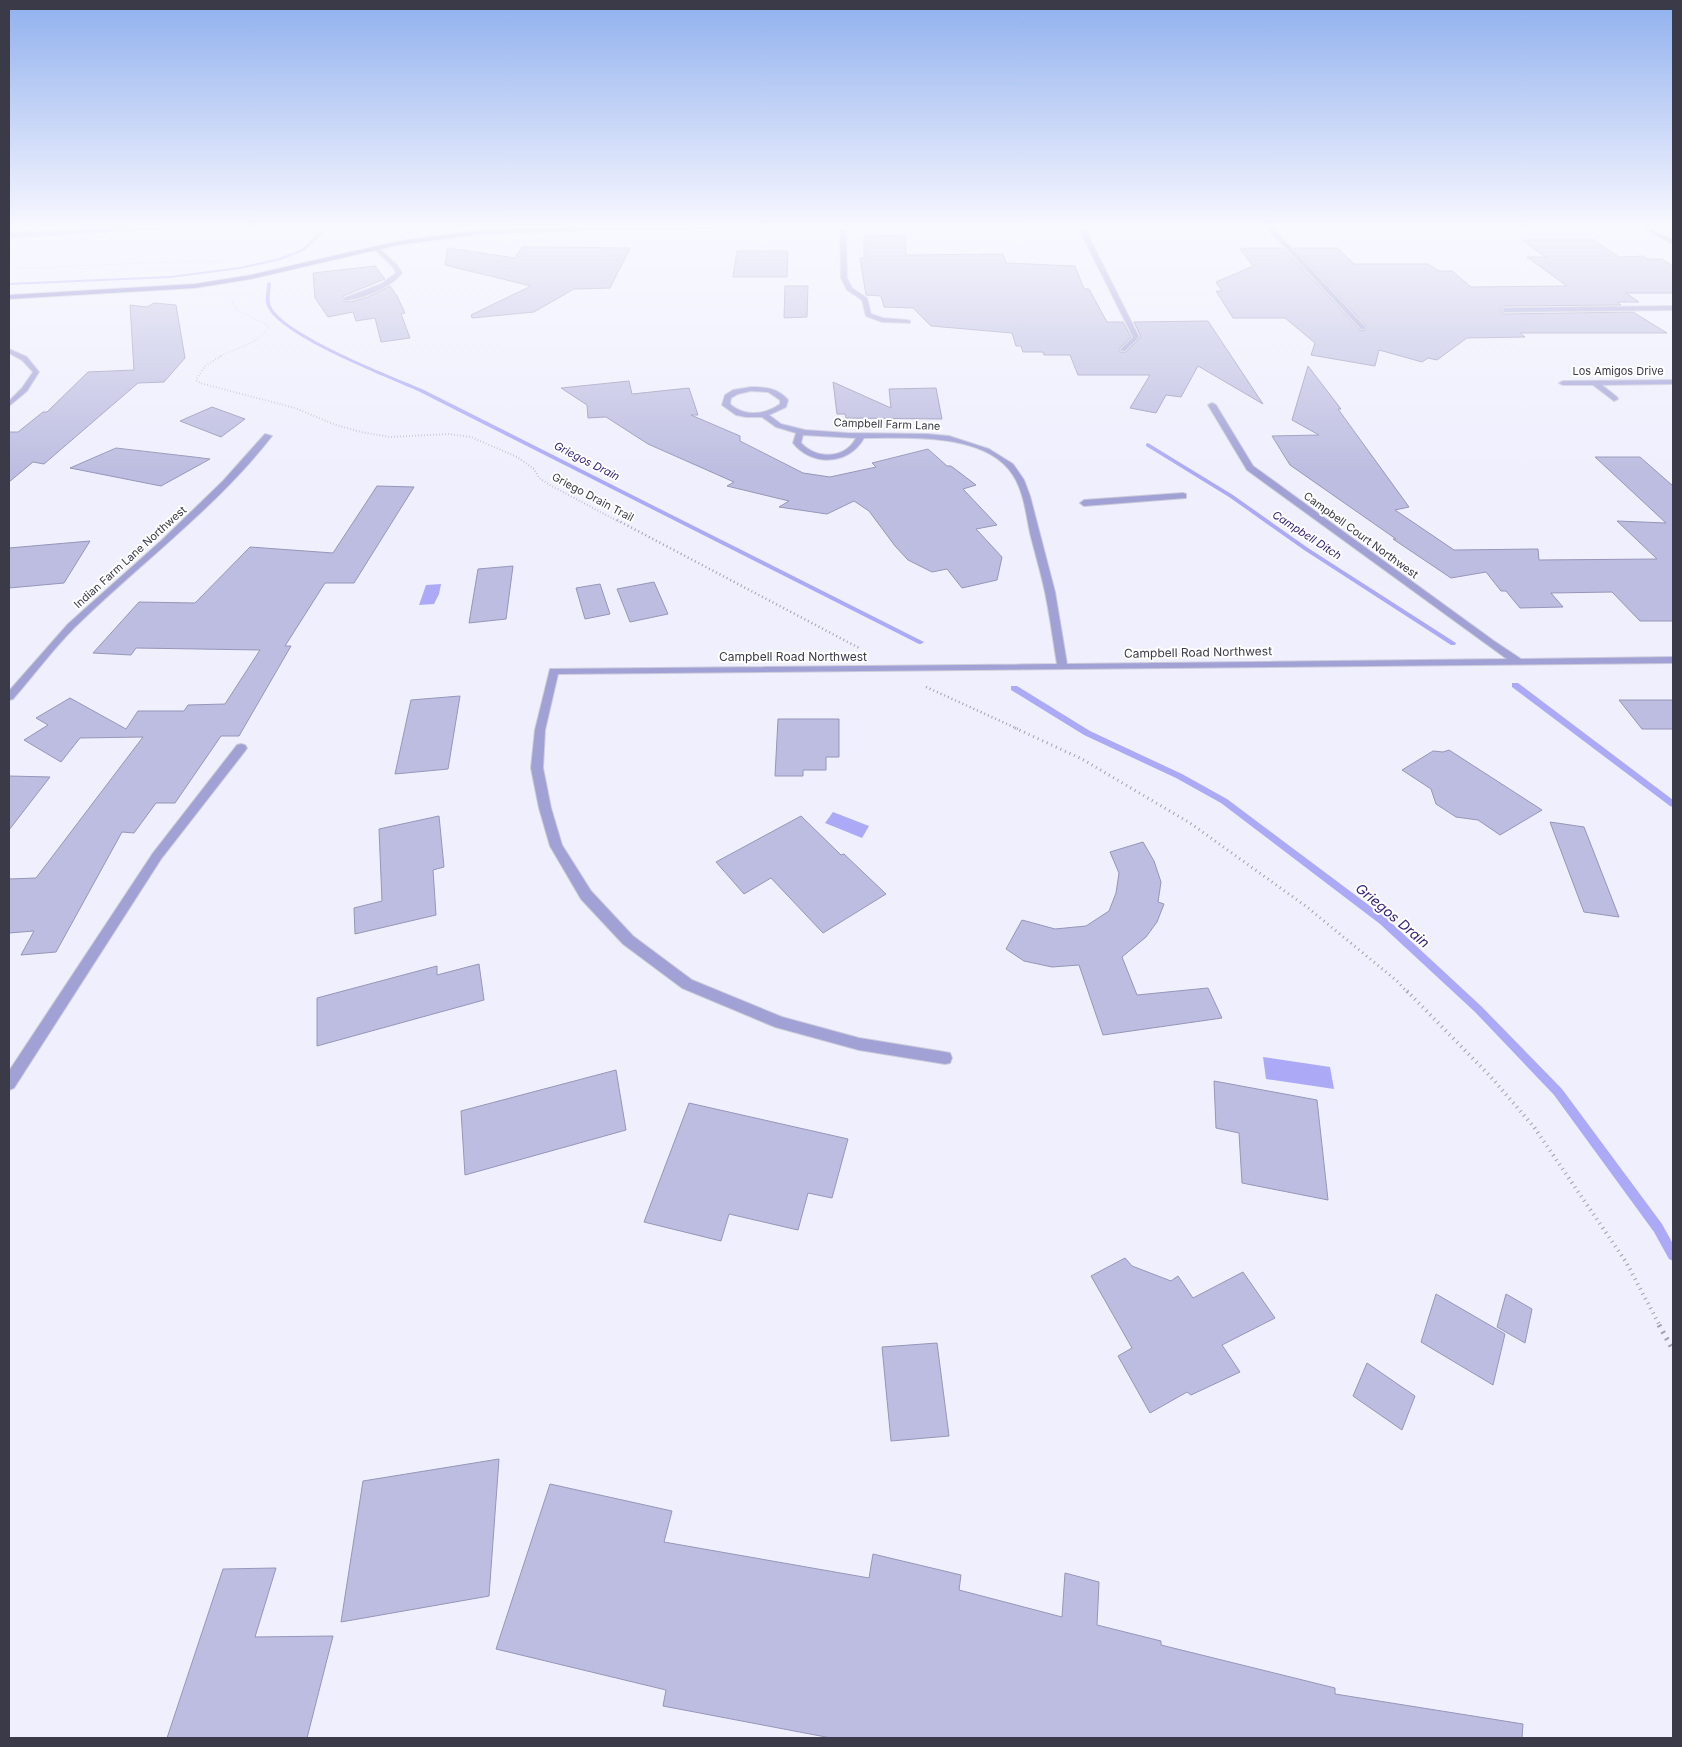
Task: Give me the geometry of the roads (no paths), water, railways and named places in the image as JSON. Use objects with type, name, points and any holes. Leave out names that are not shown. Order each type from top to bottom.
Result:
[{"type":"street","points":[[867,309],[868,315],[882,320],[908,322]]},
{"type":"street","points":[[1122,309],[1136,337],[1123,350]]},
{"type":"street","points":[[1345,309],[1363,328]]},
{"type":"street","points":[[1506,310],[1629,309]]},
{"type":"street","points":[[9,351],[30,361],[36,372],[32,383],[19,397],[9,404]]},
{"type":"street","points":[[1594,382],[1614,399]]},
{"type":"street","name":"Los Amigos Drive","points":[[1563,383],[1673,382]]},
{"type":"street","points":[[750,389],[768,390],[780,394],[784,400],[783,404],[772,412],[763,414],[746,415],[733,411],[725,402],[728,397],[736,392],[750,389]]},
{"type":"street","name":"Campbell Court Northwest","points":[[1212,405],[1250,468],[1490,643],[1518,661]]},
{"type":"street","name":"Campbell Farm Lane","points":[[763,414],[773,424],[786,429],[800,431],[861,436],[902,435],[942,437],[986,450],[1011,467],[1021,483],[1030,515],[1049,591],[1063,667]]},
{"type":"street","points":[[800,431],[797,443],[802,449],[823,457],[847,453],[855,447],[861,436]]},
{"type":"street","name":"Indian Farm Lane Northwest","points":[[9,697],[71,626],[165,542],[221,488],[268,436]]},
{"type":"street","points":[[1084,503],[1183,496]]},
{"type":"street","name":"Campbell Road Northwest","points":[[945,1058],[859,1044],[780,1023],[687,984],[628,940],[586,895],[556,846],[545,808],[537,768],[540,730],[554,671],[1673,660]]},
{"type":"street","points":[[9,1083],[157,856],[242,748]]},
{"type":"water","points":[[441,584],[434,604],[419,605],[426,585]]},
{"type":"water","points":[[833,812],[869,826],[862,838],[825,823]]},
{"type":"water","points":[[1263,1057],[1330,1067],[1334,1089],[1266,1079]]},
{"type":"waterway","name":"Griegos Drain","points":[[271,309],[276,317],[312,341],[420,390],[921,642]]},
{"type":"waterway","name":"Campbell Ditch","points":[[1148,445],[1231,496],[1306,549],[1453,643]]},
{"type":"waterway","name":"Campbell Ditch","points":[[1515,685],[1673,804]]},
{"type":"waterway","name":"Griegos Drain","points":[[1014,688],[1087,733],[1179,776],[1224,801],[1383,921],[1478,1009],[1558,1092],[1658,1228],[1673,1255]]}]
